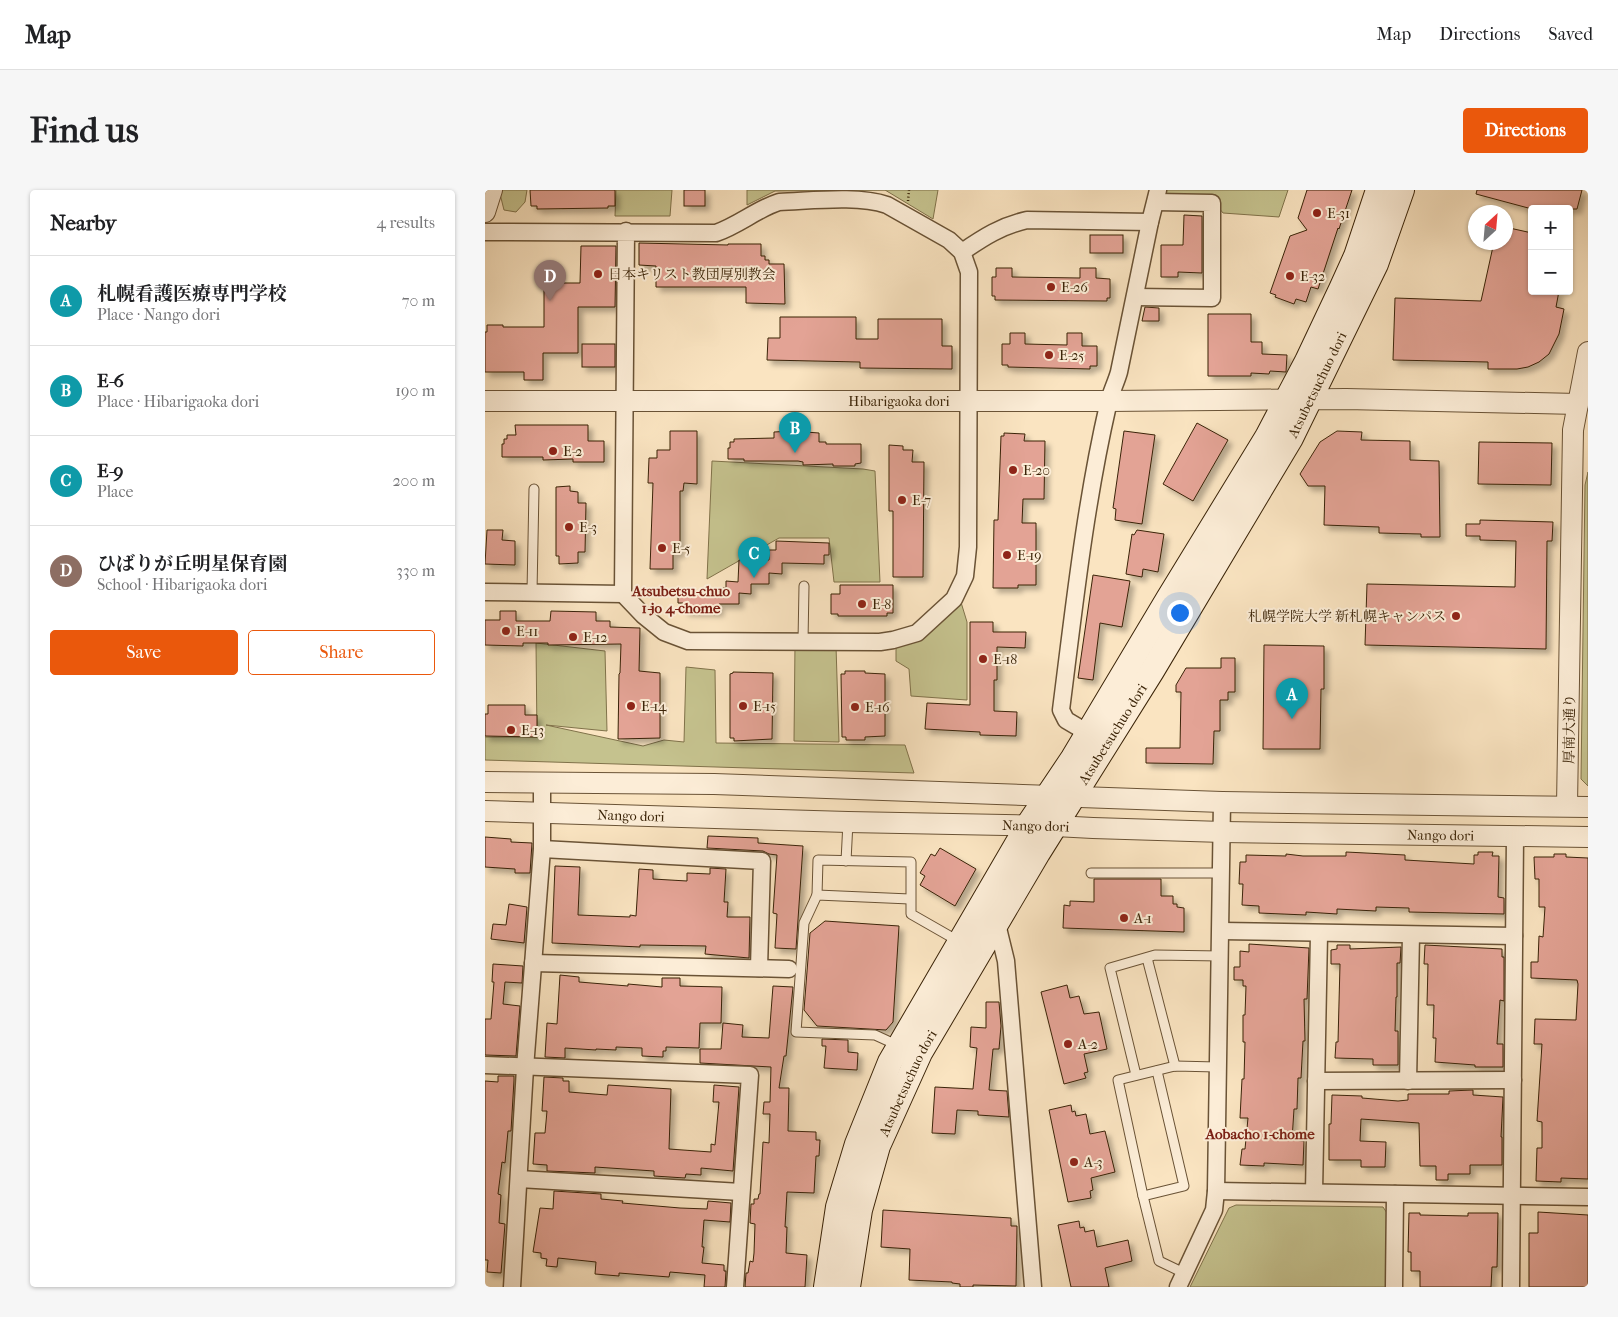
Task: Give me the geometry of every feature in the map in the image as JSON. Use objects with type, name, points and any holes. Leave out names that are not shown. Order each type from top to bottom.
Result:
[{"type":"main road","name":"Atsubetsuchuo dori","points":[[826,1287],[841,1198],[857,1144],[890,1062],[1028,825],[1087,733],[1267,437],[1307,361],[1356,256],[1378,190]]},
{"type":"main road","name":"Atsubetsuchuo dori","points":[[848,1287],[861,1210],[879,1146],[920,1053],[1072,797],[1157,663],[1291,438],[1376,264],[1402,190]]},
{"type":"street","points":[[485,212],[492,190]]},
{"type":"street","points":[[1087,733],[1066,720],[1061,710],[1089,494],[1108,401],[1116,385],[1119,372],[1150,222],[1157,196],[1212,203],[1212,298],[1135,297]]},
{"type":"street","points":[[485,232],[626,232],[716,233],[729,228],[769,205],[779,202],[863,200],[887,205],[949,240],[962,252],[969,272],[968,547],[965,576],[954,598],[917,633],[880,642],[688,641],[664,632],[643,615],[623,594],[626,232]]},
{"type":"street","points":[[962,252],[992,232],[1013,223],[1027,220],[1150,222]]},
{"type":"street","name":"厚南大通り","points":[[1567,806],[1573,430],[1588,352]]},
{"type":"street","name":"Hibarigaoka dori","points":[[485,401],[1108,401],[1311,399],[1577,404]]},
{"type":"street","points":[[485,592],[623,594]]},
{"type":"street","points":[[485,782],[542,784],[714,784],[1222,802],[1588,807]]},
{"type":"street","points":[[512,1287],[541,849],[542,784]]},
{"type":"street","points":[[1181,1280],[1214,1210],[1216,1191],[1222,802]]},
{"type":"street","name":"Nango dori","points":[[485,811],[1223,832],[1588,837]]},
{"type":"street","points":[[1511,1287],[1515,836]]},
{"type":"street","points":[[541,849],[762,861],[759,968]]},
{"type":"street","points":[[997,924],[1006,961],[1033,1287]]},
{"type":"street","points":[[1221,931],[1411,936],[1514,936]]},
{"type":"street","points":[[1314,1192],[1319,934]]},
{"type":"street","points":[[1408,1081],[1411,936]]},
{"type":"street","points":[[533,963],[789,969]]},
{"type":"street","points":[[485,1065],[750,1075],[735,1287]]},
{"type":"street","points":[[1316,1081],[1513,1080]]},
{"type":"street","points":[[519,1179],[741,1192]]},
{"type":"street","points":[[1216,1191],[1588,1197]]},
{"type":"street","points":[[1394,1287],[1395,1194]]},
{"type":"lane","points":[[532,592],[534,489]]},
{"type":"lane","points":[[803,641],[804,586]]},
{"type":"lane","points":[[846,860],[848,822]]},
{"type":"lane","points":[[899,1046],[875,1035],[796,1032],[804,923],[817,896],[817,860],[911,862],[911,914],[960,942]]},
{"type":"lane","points":[[1091,873],[1222,873]]},
{"type":"lane","points":[[817,896],[910,898]]},
{"type":"lane","points":[[1136,1076],[1110,968],[1155,955],[1221,956]]},
{"type":"lane","points":[[1147,958],[1175,1066]]},
{"type":"lane","points":[[1181,1280],[1159,1261],[1118,1080],[1175,1066],[1217,1067]]},
{"type":"lane","points":[[1143,1196],[1184,1186],[1157,1071]]},
{"type":"shaded area","points":[[499,190],[527,190],[525,202],[516,212],[504,210]]},
{"type":"shaded area","points":[[616,190],[672,190],[670,216],[615,216]]},
{"type":"shaded area","points":[[747,190],[885,190],[775,191],[747,205]]},
{"type":"shaded area","points":[[885,190],[938,190],[933,219]]},
{"type":"shaded area","points":[[1163,190],[1288,190],[1279,217],[1223,213],[1211,198],[1161,199]]},
{"type":"shaded area","points":[[712,461],[875,471],[880,582],[834,582],[829,538],[779,538],[707,579]]},
{"type":"shaded area","points":[[1588,472],[1588,786],[1581,779],[1585,485]]},
{"type":"shaded area","points":[[960,599],[967,622],[967,700],[911,696],[909,669],[896,661],[896,643]]},
{"type":"shaded area","points":[[536,643],[605,651],[607,731],[546,725],[643,746],[664,740],[684,742],[686,667],[715,670],[716,743],[905,745],[914,773],[485,760],[485,737],[537,737]]},
{"type":"shaded area","points":[[795,644],[836,646],[839,742],[794,741]]},
{"type":"shaded area","points":[[1236,1205],[1383,1207],[1387,1213],[1386,1287],[1190,1287],[1229,1208]]},
{"type":"building","points":[[530,190],[615,190],[615,206],[608,206],[608,208],[537,209],[537,206],[531,206]]},
{"type":"building","points":[[684,190],[705,190],[705,206],[684,206]]},
{"type":"building","points":[[1307,190],[1352,190],[1318,289],[1311,287],[1306,302],[1296,299],[1294,304],[1275,297],[1276,295],[1270,293],[1290,236],[1307,230],[1298,218]]},
{"type":"building","points":[[1477,190],[1582,190],[1577,209],[1573,209],[1573,205],[1528,205],[1528,208],[1476,194]]},
{"type":"building","points":[[1184,215],[1202,216],[1202,273],[1178,272],[1178,277],[1161,277],[1161,245],[1183,245]]},
{"type":"building","points":[[1513,229],[1528,232],[1528,295],[1558,295],[1556,307],[1564,309],[1559,334],[1549,354],[1539,362],[1517,369],[1488,369],[1488,362],[1393,360],[1395,298],[1481,301],[1492,250],[1513,250]]},
{"type":"building","points":[[1090,235],[1123,235],[1123,253],[1090,253]]},
{"type":"building","points":[[639,243],[761,244],[761,256],[765,256],[765,260],[769,260],[769,264],[784,264],[785,304],[746,303],[746,287],[656,287],[656,266],[639,265]]},
{"type":"building","points":[[581,246],[616,246],[615,307],[578,307],[578,353],[543,353],[543,380],[524,380],[524,372],[485,372],[485,332],[487,332],[487,325],[544,327],[544,283],[580,283]]},
{"type":"building","name":"E-26","points":[[996,268],[1012,268],[1012,277],[1080,278],[1080,268],[1096,268],[1096,278],[1110,279],[1110,298],[1107,298],[1107,301],[995,300],[995,296],[992,296],[992,277],[996,277]]},
{"type":"building","points":[[1145,307],[1159,308],[1159,321],[1142,321]]},
{"type":"building","points":[[1208,314],[1251,314],[1251,342],[1262,342],[1262,354],[1287,355],[1286,372],[1270,371],[1269,374],[1251,373],[1251,376],[1208,376]]},
{"type":"building","points":[[780,317],[856,317],[856,339],[878,339],[878,319],[942,319],[942,346],[952,346],[952,369],[860,368],[860,362],[767,360],[768,338],[780,338]]},
{"type":"building","name":"E-25","points":[[1010,333],[1025,333],[1025,344],[1067,345],[1067,333],[1082,333],[1082,346],[1097,346],[1097,366],[1090,366],[1090,369],[1008,367],[1008,365],[1002,365],[1002,344],[1010,344]]},
{"type":"building","points":[[582,344],[615,344],[615,367],[582,367]]},
{"type":"building","points":[[1197,423],[1228,440],[1193,501],[1163,484]]},
{"type":"building","name":"E-2","points":[[515,425],[588,425],[588,441],[604,441],[604,462],[573,462],[573,459],[543,460],[543,457],[502,457],[504,439],[507,439],[507,435],[516,435]]},
{"type":"building","points":[[670,431],[697,431],[697,484],[684,483],[683,491],[680,491],[680,553],[673,554],[673,569],[650,569],[653,483],[648,483],[649,458],[657,458],[657,450],[670,450]]},
{"type":"building","points":[[1124,431],[1155,435],[1142,524],[1115,520],[1116,509],[1113,508]]},
{"type":"building","points":[[1337,431],[1362,432],[1361,440],[1410,441],[1410,460],[1439,461],[1440,537],[1421,537],[1421,534],[1379,533],[1379,527],[1324,525],[1325,486],[1308,486],[1300,474],[1320,442]]},
{"type":"building","points":[[774,432],[819,433],[819,442],[826,442],[826,444],[861,444],[861,463],[855,464],[855,466],[833,466],[833,464],[803,465],[803,462],[798,461],[744,461],[744,459],[728,459],[728,448],[730,448],[730,442],[734,442],[734,439],[774,438]]},
{"type":"building","points":[[1004,433],[1025,434],[1024,441],[1045,441],[1044,499],[1023,499],[1022,523],[1036,523],[1036,585],[1018,585],[1018,588],[993,588],[994,520],[998,520],[1001,436],[1004,436]]},
{"type":"building","points":[[1479,442],[1552,443],[1551,485],[1478,484]]},
{"type":"building","points":[[889,445],[903,446],[903,450],[913,450],[912,462],[924,462],[923,577],[893,577],[893,511],[889,511]]},
{"type":"building","name":"E-3","points":[[570,486],[570,491],[578,492],[578,503],[586,503],[585,552],[578,552],[578,563],[559,564],[559,556],[556,556],[556,487]]},
{"type":"building","name":"札幌学院大学 新札幌キャンパス","points":[[1480,520],[1553,522],[1552,541],[1547,541],[1546,649],[1365,645],[1367,584],[1515,587],[1516,541],[1480,540],[1480,536],[1466,536],[1466,524],[1480,524]]},
{"type":"building","points":[[487,530],[503,530],[502,540],[515,541],[515,565],[485,564]]},
{"type":"building","points":[[1137,530],[1164,534],[1158,572],[1143,569],[1142,577],[1126,574],[1132,534],[1134,535]]},
{"type":"building","points":[[776,541],[829,543],[829,555],[824,555],[824,564],[782,563],[782,574],[769,573],[769,584],[751,584],[751,594],[739,593],[739,604],[719,604],[719,612],[684,611],[684,603],[678,603],[678,590],[719,591],[719,588],[726,588],[726,581],[738,582],[739,560],[769,560],[769,550],[776,550]]},
{"type":"building","points":[[1093,575],[1130,581],[1122,627],[1100,623],[1093,680],[1078,678]]},
{"type":"building","name":"E-8","points":[[840,585],[893,585],[893,613],[887,613],[887,616],[838,616],[838,614],[831,614],[831,594],[840,594]]},
{"type":"building","points":[[500,611],[516,611],[516,621],[550,621],[551,611],[596,612],[596,621],[610,621],[610,627],[640,628],[639,671],[660,673],[660,738],[618,739],[621,644],[548,645],[548,643],[523,643],[523,646],[485,645],[485,620],[500,620]]},
{"type":"building","points":[[970,622],[993,622],[993,632],[1026,632],[1025,648],[997,647],[997,680],[994,680],[994,711],[1017,712],[1016,736],[980,735],[980,732],[925,729],[927,703],[970,705]]},
{"type":"building","points":[[1264,645],[1324,646],[1324,689],[1321,689],[1320,749],[1263,749]]},
{"type":"building","points":[[1221,658],[1235,658],[1235,692],[1228,692],[1228,700],[1220,700],[1220,731],[1214,731],[1213,764],[1146,763],[1146,748],[1180,748],[1181,692],[1176,692],[1176,685],[1186,668],[1221,668]]},
{"type":"building","name":"E-16","points":[[845,671],[885,674],[885,736],[865,737],[865,740],[846,740],[846,737],[842,737],[841,674],[845,674]]},
{"type":"building","name":"E-15","points":[[733,672],[773,673],[772,739],[734,741],[734,738],[730,738],[730,674]]},
{"type":"building","name":"E-13","points":[[488,705],[525,705],[525,715],[537,715],[537,737],[485,736],[485,714],[488,714]]},
{"type":"building","points":[[708,836],[758,838],[758,843],[803,846],[796,949],[775,948],[777,914],[773,913],[777,855],[763,851],[707,848]]},
{"type":"building","points":[[485,837],[511,839],[511,842],[532,843],[530,873],[515,873],[515,869],[485,867]]},
{"type":"building","points":[[940,848],[976,869],[955,906],[920,885],[925,876],[920,873],[931,854],[935,856]]},
{"type":"building","points":[[1346,852],[1405,855],[1405,860],[1474,864],[1474,855],[1478,855],[1478,852],[1493,852],[1492,856],[1499,856],[1498,897],[1504,898],[1504,914],[1409,912],[1409,908],[1376,907],[1376,911],[1337,909],[1337,914],[1306,912],[1306,915],[1259,913],[1259,906],[1242,905],[1243,884],[1239,884],[1240,862],[1246,862],[1246,855],[1346,856]]},
{"type":"building","points":[[1554,854],[1566,854],[1566,857],[1588,858],[1588,1179],[1561,1178],[1561,1182],[1536,1181],[1537,1148],[1542,1148],[1542,1122],[1537,1121],[1542,1044],[1534,1044],[1535,1019],[1576,1020],[1578,984],[1577,980],[1531,978],[1531,962],[1538,962],[1539,936],[1543,937],[1545,907],[1539,907],[1539,879],[1535,879],[1534,857],[1554,857]]},
{"type":"building","points":[[555,866],[580,867],[578,915],[630,917],[630,915],[636,916],[639,869],[653,870],[653,879],[687,881],[687,873],[710,874],[710,868],[726,869],[724,902],[728,902],[727,917],[750,917],[749,958],[705,954],[706,946],[640,945],[640,947],[552,943]]},
{"type":"building","name":"A-1","points":[[1094,879],[1161,879],[1161,896],[1173,896],[1173,904],[1184,908],[1184,932],[1063,928],[1064,905],[1070,906],[1070,901],[1094,902]]},
{"type":"building","points":[[509,904],[527,907],[524,943],[491,939],[493,924],[506,925]]},
{"type":"building","points":[[825,921],[899,926],[893,1022],[886,1030],[817,1026],[804,1010],[810,933]]},
{"type":"building","points":[[1249,944],[1309,948],[1307,999],[1304,999],[1305,1041],[1303,1041],[1301,1078],[1298,1078],[1297,1109],[1294,1109],[1292,1140],[1304,1141],[1303,1165],[1264,1163],[1264,1166],[1240,1165],[1242,1149],[1245,1149],[1248,1118],[1240,1118],[1242,1079],[1244,1079],[1245,1042],[1243,1042],[1243,1015],[1245,1015],[1246,986],[1243,986],[1243,980],[1234,980],[1234,967],[1240,967],[1240,951],[1249,952]]},
{"type":"building","points":[[1337,945],[1350,945],[1350,949],[1401,947],[1400,963],[1397,963],[1395,1031],[1398,1031],[1398,1065],[1373,1065],[1373,1059],[1335,1058],[1336,1042],[1338,1042],[1340,964],[1331,964],[1331,950],[1337,949]]},
{"type":"building","points":[[1425,945],[1502,949],[1502,957],[1504,957],[1504,1001],[1500,1000],[1497,1044],[1503,1044],[1503,1067],[1475,1067],[1475,1065],[1435,1062],[1436,1038],[1433,1038],[1434,1005],[1427,1005],[1428,964],[1424,964]]},
{"type":"building","points":[[493,964],[523,966],[522,983],[505,982],[503,1004],[520,1006],[516,1056],[485,1055],[485,1019],[491,1019],[494,982],[492,982]]},
{"type":"building","points":[[560,975],[579,977],[579,982],[628,986],[628,984],[662,987],[662,978],[680,978],[680,986],[722,987],[721,1023],[700,1023],[699,1048],[666,1047],[666,1051],[663,1051],[663,1057],[642,1056],[642,1048],[616,1047],[616,1050],[565,1048],[565,1058],[545,1057],[547,1023],[557,1024]]},
{"type":"building","name":"A-2","points":[[1067,985],[1070,998],[1079,996],[1084,1014],[1099,1012],[1107,1049],[1084,1054],[1088,1072],[1084,1073],[1086,1078],[1064,1084],[1041,992]]},
{"type":"building","points":[[773,986],[793,987],[786,1056],[784,1056],[779,1088],[789,1088],[788,1131],[816,1132],[816,1140],[820,1140],[819,1156],[816,1156],[814,1193],[787,1192],[786,1253],[807,1255],[805,1287],[745,1287],[746,1273],[748,1273],[750,1261],[753,1262],[754,1253],[755,1224],[750,1223],[751,1204],[754,1204],[754,1199],[758,1199],[760,1194],[763,1142],[769,1143],[770,1114],[763,1114],[764,1102],[770,1102],[771,1067],[700,1063],[700,1049],[721,1049],[723,1023],[743,1025],[742,1037],[769,1038]]},
{"type":"building","points":[[986,1002],[999,1002],[1001,1026],[999,1049],[993,1049],[989,1090],[1007,1091],[1009,1117],[978,1115],[978,1111],[957,1110],[955,1134],[932,1133],[935,1087],[973,1089],[977,1048],[970,1047],[971,1027],[986,1028]]},
{"type":"building","points":[[822,1039],[848,1040],[848,1052],[858,1053],[857,1070],[824,1068],[826,1046],[822,1046]]},
{"type":"building","points":[[498,1076],[514,1076],[511,1131],[508,1131],[505,1163],[502,1162],[498,1194],[501,1195],[499,1223],[505,1224],[501,1273],[487,1272],[488,1260],[485,1260],[485,1081],[498,1082]]},
{"type":"building","points":[[544,1077],[563,1078],[563,1081],[569,1081],[569,1092],[607,1095],[608,1085],[671,1089],[669,1149],[711,1152],[711,1144],[715,1145],[719,1102],[713,1102],[714,1085],[739,1087],[733,1171],[701,1168],[701,1175],[686,1174],[685,1178],[654,1176],[654,1171],[595,1167],[595,1173],[547,1171],[547,1165],[533,1164],[535,1133],[545,1133],[547,1111],[542,1111]]},
{"type":"building","points":[[1473,1090],[1473,1095],[1503,1097],[1502,1165],[1470,1165],[1470,1174],[1448,1174],[1448,1180],[1436,1180],[1436,1166],[1420,1166],[1419,1123],[1361,1119],[1360,1141],[1386,1142],[1385,1167],[1361,1167],[1361,1160],[1329,1160],[1329,1124],[1331,1124],[1332,1095],[1362,1096],[1362,1098],[1398,1101],[1408,1100],[1408,1094],[1449,1094],[1449,1091]]},
{"type":"building","name":"A-3","points":[[1071,1105],[1072,1112],[1075,1111],[1076,1116],[1086,1114],[1090,1134],[1105,1131],[1115,1172],[1091,1178],[1093,1190],[1090,1191],[1091,1198],[1068,1202],[1049,1110]]},
{"type":"building","points":[[554,1191],[601,1194],[601,1199],[623,1201],[622,1203],[680,1208],[707,1209],[708,1201],[731,1203],[730,1222],[704,1220],[702,1247],[704,1247],[702,1263],[724,1265],[724,1271],[726,1271],[725,1287],[704,1287],[705,1275],[670,1272],[669,1277],[619,1273],[619,1276],[595,1274],[596,1262],[558,1258],[557,1267],[546,1266],[547,1259],[541,1258],[541,1253],[533,1252],[540,1208],[553,1209]]},
{"type":"building","points":[[883,1210],[1011,1218],[1011,1226],[1017,1226],[1016,1286],[973,1285],[973,1287],[960,1287],[960,1284],[952,1282],[909,1280],[910,1249],[881,1247]]},
{"type":"building","points":[[1538,1212],[1588,1215],[1588,1287],[1529,1287],[1529,1233],[1538,1233]]},
{"type":"building","points":[[1409,1213],[1468,1216],[1468,1213],[1498,1213],[1497,1267],[1492,1267],[1491,1287],[1420,1287],[1420,1271],[1411,1271],[1411,1252],[1408,1252]]},
{"type":"building","points":[[1079,1221],[1080,1228],[1084,1227],[1085,1232],[1094,1230],[1097,1247],[1128,1240],[1132,1261],[1105,1268],[1109,1287],[1071,1287],[1058,1225]]},
{"type":"place","name":"E-31","points":[[1317,213]]},
{"type":"place","name":"日本キリスト教団厚別教会","points":[[598,274]]},
{"type":"place","name":"E-32","points":[[1290,276]]},
{"type":"place","name":"E-26","points":[[1051,287]]},
{"type":"place","name":"ひばりが丘明星保育園","points":[[550,301]]},
{"type":"place","name":"E-25","points":[[1049,355]]},
{"type":"place","name":"E-2","points":[[553,451]]},
{"type":"place","name":"E-6","points":[[795,453]]},
{"type":"place","name":"E-20","points":[[1013,470]]},
{"type":"place","name":"E-7","points":[[902,500]]},
{"type":"place","name":"E-3","points":[[569,527]]},
{"type":"place","name":"E-5","points":[[662,548]]},
{"type":"place","name":"E-19","points":[[1007,555]]},
{"type":"place","name":"E-9","points":[[754,578]]},
{"type":"place","name":"E-8","points":[[862,604]]},
{"type":"place","name":"札幌学院大学 新札幌キャンパス","points":[[1456,616]]},
{"type":"place","name":"E-11","points":[[506,631]]},
{"type":"place","name":"E-12","points":[[573,637]]},
{"type":"place","name":"E-18","points":[[983,659]]},
{"type":"place","name":"E-14","points":[[631,706]]},
{"type":"place","name":"E-15","points":[[743,706]]},
{"type":"place","name":"E-16","points":[[855,707]]},
{"type":"place","name":"札幌看護医療専門学校","points":[[1292,719]]},
{"type":"place","name":"E-13","points":[[511,730]]},
{"type":"place","name":"A-1","points":[[1124,918]]},
{"type":"place","name":"A-2","points":[[1068,1044]]},
{"type":"place","name":"A-3","points":[[1074,1162]]},
{"type":"district","name":"Atsubetsu-chuo 1-jo 4-chome","points":[[681,600]]},
{"type":"district","name":"Aobacho 1-chome","points":[[1260,1134]]}]
